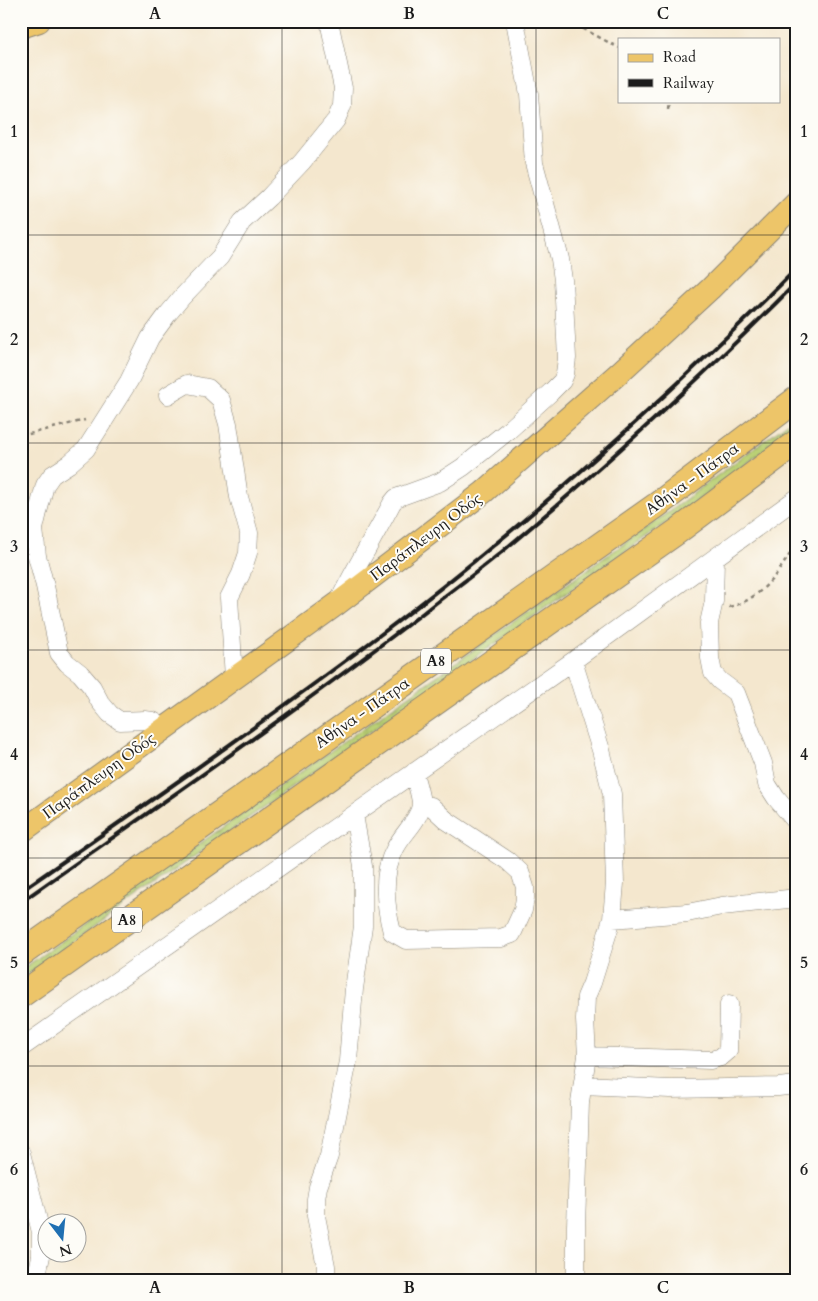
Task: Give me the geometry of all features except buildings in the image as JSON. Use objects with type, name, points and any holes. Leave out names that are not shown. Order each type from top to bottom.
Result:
[{"type":"highway","name":"Αθήνα - Πάτρα","points":[[21,954],[657,504],[797,399]]},
{"type":"highway","name":"Αθήνα - Πάτρα","points":[[21,995],[678,531],[797,442]]},
{"type":"main road","name":"Παράπλευρη Οδός","points":[[21,832],[337,604],[484,492],[620,372],[710,289],[797,202]]},
{"type":"street","points":[[165,728],[153,721],[120,721],[110,714],[100,702],[92,686],[59,653],[45,586],[36,556],[34,530],[40,504],[45,485],[52,475],[69,464],[86,449],[129,381],[150,338],[183,296],[220,257],[242,222],[269,198],[302,162],[336,120],[342,106],[343,88],[329,21]]},
{"type":"street","points":[[337,604],[396,498],[440,482],[463,466],[509,430],[551,392],[565,374],[567,358],[560,258],[534,164],[529,94],[515,21]]},
{"type":"street","points":[[168,395],[187,384],[208,388],[221,400],[228,424],[239,497],[249,533],[248,554],[241,574],[229,598],[234,678]]},
{"type":"street","points":[[21,1048],[573,661],[797,498]]},
{"type":"street","points":[[715,559],[710,623],[710,658],[713,673],[736,693],[763,763],[767,784],[797,823]]},
{"type":"street","points":[[573,661],[601,750],[612,794],[615,883],[612,919],[586,997],[587,1056],[580,1102],[576,1280]]},
{"type":"street","points":[[414,772],[421,805],[413,823],[395,849],[385,875],[387,913],[392,932],[406,940],[501,938],[512,934],[520,917],[525,898],[525,887],[520,872],[508,861],[446,820],[431,806],[421,805]]},
{"type":"street","points":[[326,1280],[326,1266],[316,1216],[316,1199],[318,1187],[329,1156],[348,1061],[354,989],[363,926],[363,866],[354,815]]},
{"type":"street","points":[[612,919],[687,913],[722,906],[797,898]]},
{"type":"street","points":[[587,1056],[711,1060],[721,1057],[728,1052],[729,1004]]},
{"type":"street","points":[[583,1085],[670,1089],[797,1085]]},
{"type":"street","points":[[21,1153],[41,1232],[41,1256],[36,1280]]},
{"type":"path","points":[[569,21],[618,47]]},
{"type":"path","points":[[668,109],[669,102]]},
{"type":"path","points":[[21,436],[86,420]]},
{"type":"path","points":[[712,609],[732,606],[749,600],[760,592],[774,577],[797,544]]},
{"type":"path","points":[[791,1280],[797,1278]]},
{"type":"green space","points":[[797,416],[797,425],[715,488],[21,979],[21,970],[666,514]]},
{"type":"waterway","points":[[762,21],[773,22],[797,31]]},
{"type":"railway","points":[[21,891],[285,705],[451,580],[529,516],[604,450],[678,383],[797,268]]},
{"type":"railway","points":[[21,902],[274,724],[374,651],[489,563],[584,482],[656,417],[797,282]]}]
